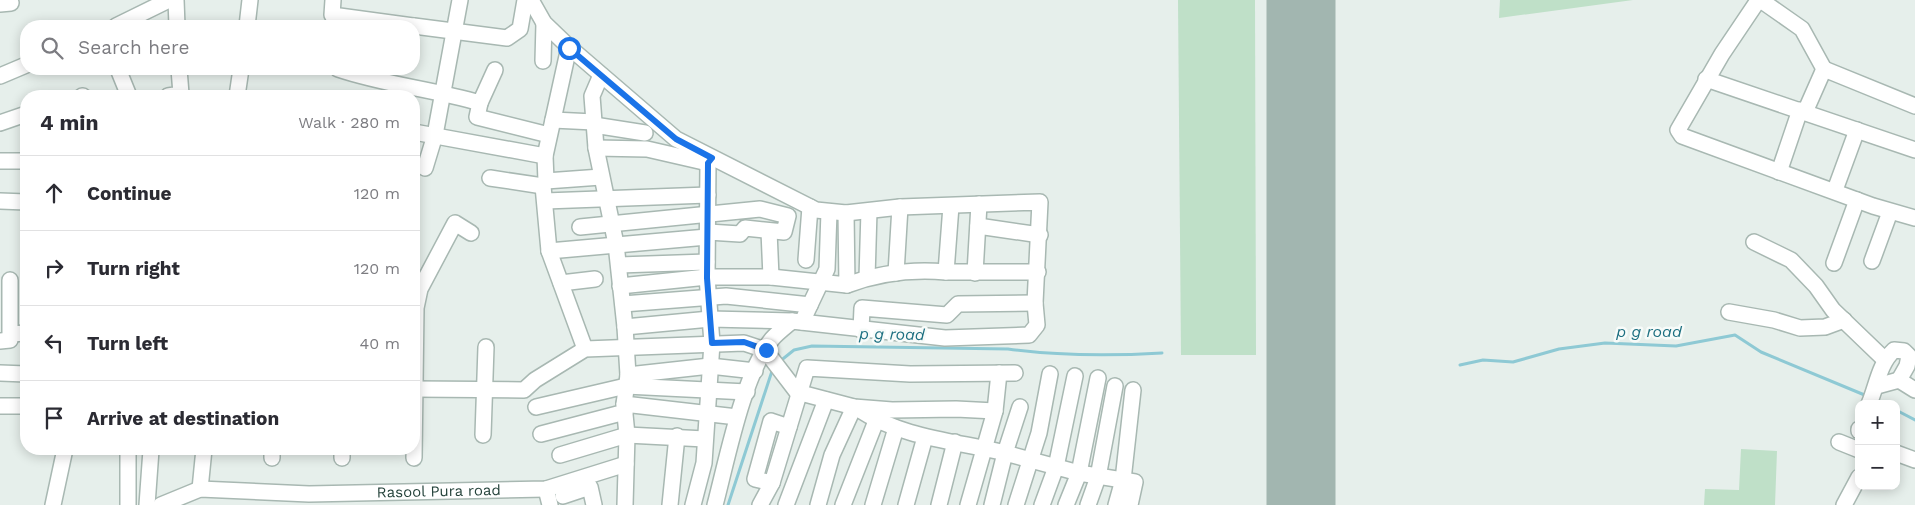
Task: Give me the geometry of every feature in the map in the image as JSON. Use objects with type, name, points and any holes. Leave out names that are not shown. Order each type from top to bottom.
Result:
[{"type":"street","points":[[128,20],[169,0]]},
{"type":"street","points":[[176,0],[177,20]]},
{"type":"street","points":[[248,20],[250,0]]},
{"type":"street","points":[[425,168],[435,135],[456,32],[460,0]]},
{"type":"street","points":[[420,27],[507,38],[520,29],[525,0]]},
{"type":"street","points":[[531,0],[544,23],[569,48],[676,139],[710,160],[810,207],[829,212],[846,213],[900,207],[1040,202],[1040,235],[1035,303],[1037,325],[1029,335],[945,338],[797,322],[710,320],[626,327]]},
{"type":"street","points":[[1915,106],[1824,69],[1802,29],[1762,1],[1757,2],[1706,79],[1678,130],[1682,136],[1779,172],[1835,190],[1890,212],[1915,218]]},
{"type":"street","points":[[332,14],[372,20]]},
{"type":"street","points":[[543,60],[544,23]]},
{"type":"street","points":[[569,48],[545,156],[544,183],[549,250],[585,349]]},
{"type":"street","points":[[0,76],[20,68]]},
{"type":"street","points":[[1779,172],[1802,111],[1824,69]]},
{"type":"street","points":[[495,70],[480,104],[477,117],[551,127],[594,124],[645,133]]},
{"type":"street","points":[[120,75],[127,90]]},
{"type":"street","points":[[180,75],[180,90]]},
{"type":"street","points":[[238,90],[240,75]]},
{"type":"street","points":[[358,75],[384,83],[443,92],[480,104]]},
{"type":"street","points":[[601,75],[592,96],[596,148],[616,244],[626,327],[627,380],[625,408],[627,435],[625,505]]},
{"type":"street","points":[[1706,79],[1915,150]]},
{"type":"street","points":[[0,123],[20,116]]},
{"type":"street","points":[[1835,190],[1857,130]]},
{"type":"street","points":[[420,133],[545,156]]},
{"type":"street","points":[[596,148],[647,149],[710,160]]},
{"type":"street","points":[[693,505],[704,463],[710,390],[712,343],[707,262],[710,160]]},
{"type":"street","points":[[0,161],[20,161]]},
{"type":"street","points":[[490,178],[544,183],[601,177]]},
{"type":"street","points":[[545,201],[606,201],[708,195]]},
{"type":"street","points":[[1834,263],[1857,200]]},
{"type":"street","points":[[0,201],[20,202]]},
{"type":"street","points":[[975,273],[980,204]]},
{"type":"street","points":[[946,272],[950,206]]},
{"type":"street","points":[[806,260],[810,207]]},
{"type":"street","points":[[896,273],[900,207]]},
{"type":"street","points":[[549,250],[708,235],[740,234],[745,228],[784,232],[788,216],[760,209],[580,227]]},
{"type":"street","points":[[867,278],[869,211]]},
{"type":"street","points":[[715,505],[737,417],[755,371],[769,354],[772,339],[797,322],[810,305],[826,269],[829,212]]},
{"type":"street","points":[[1872,261],[1890,212]]},
{"type":"street","points":[[846,213],[847,285]]},
{"type":"street","points":[[420,289],[455,223],[471,233]]},
{"type":"street","points":[[978,226],[1040,235]]},
{"type":"street","points":[[769,231],[771,277]]},
{"type":"street","points":[[1754,242],[1792,260],[1844,320],[1884,359]]},
{"type":"street","points":[[619,265],[707,262]]},
{"type":"street","points":[[620,286],[707,278],[771,277],[820,284],[847,285],[867,278],[925,270],[975,273],[1038,272]]},
{"type":"street","points":[[561,283],[595,279]]},
{"type":"street","points":[[10,280],[5,338],[20,334]]},
{"type":"street","points":[[623,304],[726,296],[810,305]]},
{"type":"street","points":[[861,330],[862,308],[947,315],[958,304],[1035,303]]},
{"type":"street","points":[[1729,312],[1774,320],[1800,328],[1825,327],[1844,320]]},
{"type":"street","points":[[420,389],[484,388],[524,390],[535,380],[585,349],[744,342],[769,354],[793,386],[826,400],[854,407],[892,410],[956,409],[995,411]]},
{"type":"street","points":[[483,435],[486,347]]},
{"type":"street","points":[[1871,400],[1877,386],[1884,359],[1894,350],[1904,351],[1909,356],[1907,366],[1899,380],[1877,386]]},
{"type":"street","points":[[536,408],[627,380],[710,366],[755,371]]},
{"type":"street","points":[[766,503],[790,427],[793,386],[807,368],[910,374],[1015,373]]},
{"type":"street","points":[[0,373],[20,374]]},
{"type":"street","points":[[968,505],[995,411],[999,373]]},
{"type":"street","points":[[1016,505],[1039,432],[1050,374]]},
{"type":"street","points":[[1042,505],[1056,467],[1075,376]]},
{"type":"street","points":[[1066,505],[1079,473],[1098,378]]},
{"type":"street","points":[[627,380],[710,390],[747,392]]},
{"type":"street","points":[[1899,380],[1915,390]]},
{"type":"street","points":[[1088,505],[1098,477],[1115,386]]},
{"type":"street","points":[[1116,505],[1123,480],[1133,390]]},
{"type":"street","points":[[786,505],[826,400]]},
{"type":"street","points":[[0,406],[20,406]]},
{"type":"street","points":[[854,407],[876,421],[925,437],[984,448],[1079,473],[1135,482],[1130,505]]},
{"type":"street","points":[[818,505],[832,455],[854,407]]},
{"type":"street","points":[[992,505],[1005,454],[1020,407]]},
{"type":"street","points":[[542,434],[625,408],[737,417]]},
{"type":"street","points":[[843,505],[876,421]]},
{"type":"street","points":[[873,505],[896,428]]},
{"type":"street","points":[[560,455],[627,435],[677,436],[705,439]]},
{"type":"street","points":[[670,505],[677,436]]},
{"type":"street","points":[[906,505],[925,437]]},
{"type":"street","points":[[938,505],[955,442]]},
{"type":"street","points":[[1839,442],[1855,448]]},
{"type":"street","points":[[1900,454],[1915,460]]},
{"type":"street","points":[[52,505],[64,455]]},
{"type":"street","points":[[128,455],[128,505]]},
{"type":"street","points":[[147,505],[151,455]]},
{"type":"street","points":[[200,489],[203,455]]},
{"type":"street","name":"Rasool Pura road","points":[[161,505],[200,489],[309,499],[546,489],[563,495],[626,464]]},
{"type":"street","points":[[1844,505],[1855,484]]},
{"type":"street","points":[[563,495],[590,487],[594,505]]},
{"type":"street","points":[[546,489],[550,505]]},
{"type":"green space","points":[[1178,0],[1255,0],[1256,355],[1181,355]]},
{"type":"green space","points":[[1500,0],[1633,0],[1499,18]]},
{"type":"green space","points":[[1741,449],[1777,451],[1775,505],[1704,505],[1705,489],[1739,490]]},
{"type":"waterway","name":"p g road","points":[[1460,365],[1483,360],[1513,362],[1559,349],[1605,343],[1676,346],[1735,335],[1761,352],[1867,396]]},
{"type":"waterway","name":"p g road","points":[[779,362],[794,350],[812,346],[1008,349],[1085,355],[1162,353]]},
{"type":"waterway","name":"p g road","points":[[728,505],[773,368]]},
{"type":"waterway","points":[[1900,412],[1915,420]]},
{"type":"runway","points":[[1301,0],[1301,505]]},
{"type":"route","points":[[569,48],[676,139],[712,158],[708,163],[707,278],[712,343],[744,342],[766,350]]}]
